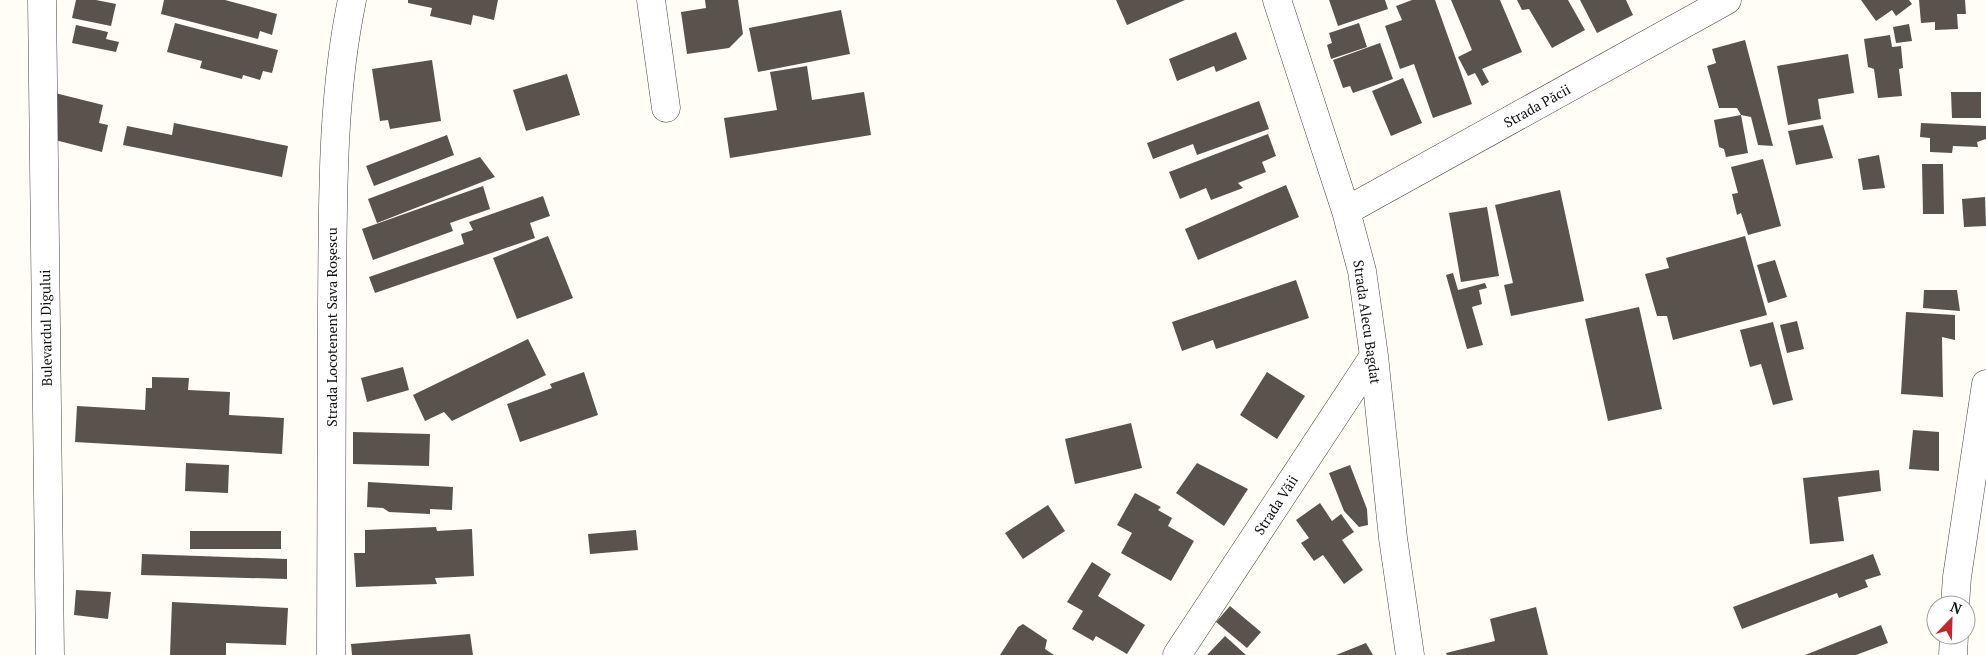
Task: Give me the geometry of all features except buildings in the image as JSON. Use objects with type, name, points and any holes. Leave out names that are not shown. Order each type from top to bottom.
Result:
[{"type":"street","name":"Bulevardul Digului","points":[[42,0],[50,655]]},
{"type":"street","name":"Strada Locotenent Sava Roșescu","points":[[331,655],[333,194],[339,88],[345,34],[352,0]]},
{"type":"street","points":[[652,0],[666,108]]},
{"type":"street","name":"Strada Alecu Bagdat","points":[[1277,0],[1346,211],[1362,270],[1374,356],[1393,538],[1410,655]]},
{"type":"street","name":"Strada Păcii","points":[[1346,211],[1727,0]]},
{"type":"street","name":"Strada Văii","points":[[1177,655],[1374,356]]},
{"type":"street","points":[[1956,595],[1957,577],[1986,384]]}]
